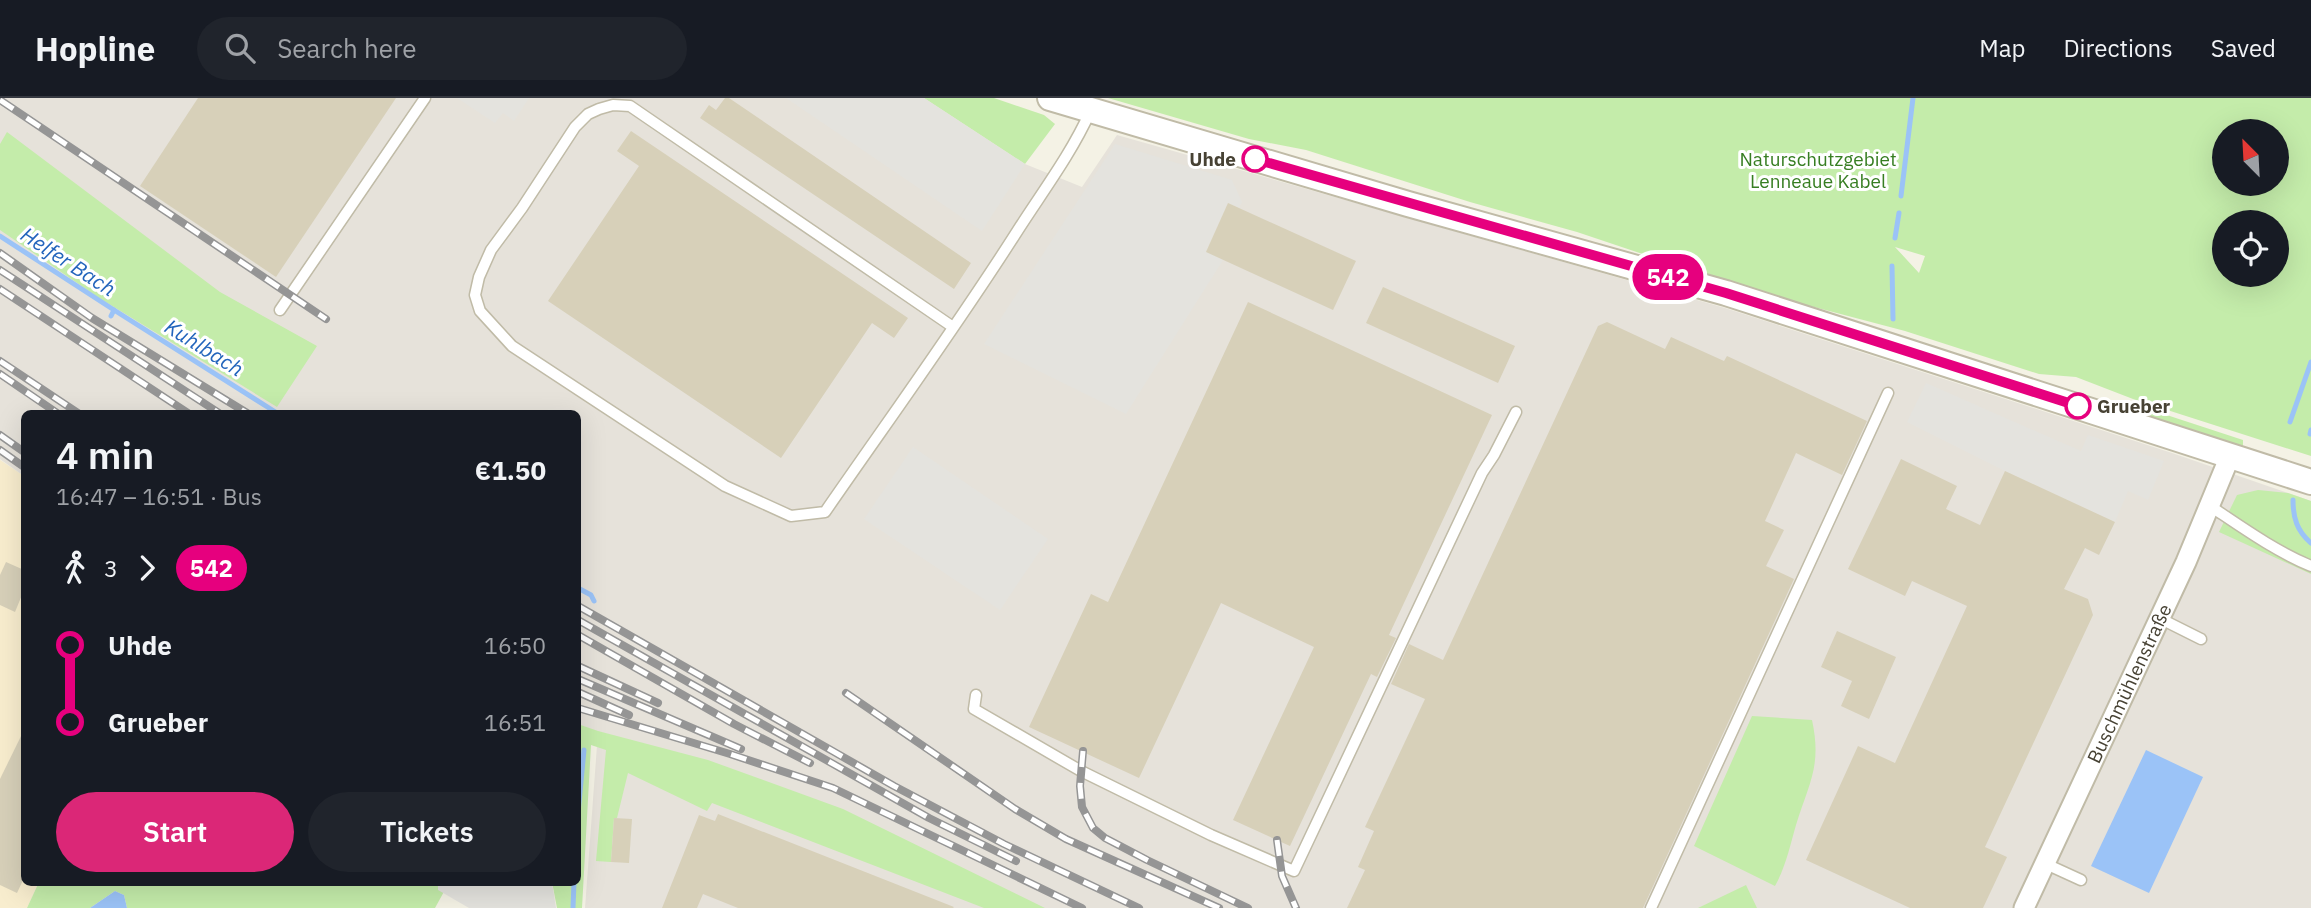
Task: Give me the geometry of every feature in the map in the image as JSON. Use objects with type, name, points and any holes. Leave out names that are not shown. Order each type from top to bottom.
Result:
[{"type":"street","points":[[1050,98],[1408,204],[1726,293],[2311,482]]},
{"type":"street","name":"Buschmühlenstraße","points":[[2024,908],[2159,618],[2230,456]]},
{"type":"lane","points":[[280,310],[425,98]]},
{"type":"lane","points":[[953,327],[630,106],[613,105],[588,114],[575,127],[491,250],[479,277],[475,295],[480,311],[512,346],[725,486],[791,516],[825,512],[953,327],[1078,139],[1090,111]]},
{"type":"lane","points":[[1651,908],[1888,393]]},
{"type":"lane","points":[[976,695],[974,709],[1081,771],[1211,835],[1294,871],[1482,473],[1516,412]]},
{"type":"lane","points":[[2210,506],[2290,557],[2311,566]]},
{"type":"lane","points":[[2159,618],[2201,639]]},
{"type":"lane","points":[[2046,864],[2081,880]]},
{"type":"shaded area","points":[[0,98],[924,98],[1025,164],[1082,187],[1117,135],[1725,308],[2172,453],[2311,501],[2311,908],[585,908],[598,732],[581,725],[581,410],[21,410],[21,474],[0,459]]},
{"type":"shaded area","points":[[457,98],[529,98],[514,121],[503,113],[495,123]]},
{"type":"shaded area","points":[[786,98],[924,98],[1025,164],[982,231]]},
{"type":"shaded area","points":[[1115,144],[1232,180],[1242,202],[1239,208],[1228,203],[1206,251],[1223,260],[1126,414],[984,344]]},
{"type":"shaded area","points":[[1926,383],[2081,451],[2088,435],[2164,461],[2148,500],[2128,491],[2115,522],[1907,422]]},
{"type":"shaded area","points":[[913,447],[1048,539],[1000,610],[864,519]]},
{"type":"shaded area","points":[[0,460],[21,474],[21,886],[37,886],[27,908],[0,908]]},
{"type":"shaded area","points":[[438,886],[553,886],[556,908],[469,908],[438,890]]},
{"type":"green space","points":[[924,98],[994,98],[1044,115],[1055,124],[1025,164]]},
{"type":"green space","name":"Naturschutzgebiet Lenneaue Kabel","points":[[1108,98],[2311,98],[2311,456],[2133,399],[2076,377],[2039,374],[1905,331],[1750,290],[1577,232],[1470,202],[1306,150],[1249,139]],"holes":[[[1895,247],[1925,256],[1919,273]]]},
{"type":"green space","points":[[7,132],[220,292],[317,346],[277,407],[96,296],[0,230],[0,144]]},
{"type":"green space","points":[[2127,402],[2243,440],[2243,445],[2240,448],[2124,409]]},
{"type":"green space","points":[[2258,490],[2288,493],[2311,501],[2311,574],[2219,532],[2237,495]]},
{"type":"green space","points":[[1752,716],[1812,720],[1815,736],[1813,774],[1775,886],[1694,846]]},
{"type":"green space","points":[[581,725],[708,760],[843,809],[1045,908],[984,908],[712,803],[707,811],[628,773],[617,818],[614,818],[611,862],[596,861],[606,750],[591,745],[582,908],[557,908],[553,886],[581,886]]},
{"type":"green space","points":[[1746,885],[1757,908],[1698,908]]},
{"type":"green space","points":[[37,886],[446,888],[435,908],[127,908],[124,895],[115,891],[90,908],[27,908]]},
{"type":"water","points":[[2146,750],[2203,777],[2149,893],[2091,866]]},
{"type":"water","points":[[115,891],[124,895],[127,908],[90,908]]},
{"type":"building","points":[[198,98],[396,98],[276,277],[140,186]]},
{"type":"building","points":[[725,98],[729,98],[971,263],[954,289],[700,118],[709,105],[716,110]]},
{"type":"building","points":[[631,131],[908,318],[894,338],[872,323],[781,458],[548,301],[639,166],[617,151]]},
{"type":"building","points":[[1228,203],[1356,261],[1333,310],[1206,252]]},
{"type":"building","points":[[1383,287],[1515,346],[1498,383],[1366,323]]},
{"type":"building","points":[[1248,302],[1492,415],[1389,635],[1396,638],[1377,677],[1371,674],[1290,846],[1233,820],[1314,647],[1221,603],[1139,778],[1029,727],[1091,594],[1108,602]]},
{"type":"building","points":[[1607,322],[1665,349],[1671,337],[1724,361],[1727,356],[1867,421],[1842,475],[1796,453],[1765,521],[1784,530],[1766,566],[1794,579],[1643,908],[1347,908],[1365,870],[1358,867],[1374,831],[1365,827],[1425,699],[1391,684],[1409,644],[1443,660],[1598,326]]},
{"type":"building","points":[[1901,459],[1957,486],[1946,509],[1980,525],[2005,471],[2115,522],[2099,555],[2085,548],[2064,589],[2088,599],[2093,615],[1985,847],[2007,857],[1983,908],[1910,908],[1806,860],[1858,746],[1895,763],[1967,606],[1912,581],[1905,596],[1848,569]]},
{"type":"building","points":[[6,562],[21,569],[21,597],[15,612],[0,605],[0,575]]},
{"type":"building","points":[[1837,631],[1896,657],[1869,719],[1841,706],[1852,681],[1821,667]]},
{"type":"building","points":[[21,736],[21,884],[17,893],[0,885],[0,779]]},
{"type":"building","points":[[718,814],[954,907],[738,908],[703,894],[697,908],[662,908],[699,815],[715,821]]},
{"type":"building","points":[[614,818],[632,819],[629,863],[611,862]]},
{"type":"waterway","points":[[1901,196],[1913,98]]},
{"type":"waterway","points":[[1895,238],[1899,213]]},
{"type":"waterway","name":"Helfer Bach","points":[[0,236],[114,310],[111,316]]},
{"type":"waterway","points":[[1892,266],[1893,319]]},
{"type":"waterway","name":"Kuhlbach","points":[[114,310],[272,410]]},
{"type":"waterway","points":[[2290,422],[2311,362]]},
{"type":"waterway","points":[[2310,434],[2311,430]]},
{"type":"waterway","points":[[2293,500],[2297,524],[2311,543]]},
{"type":"waterway","name":"Kuhlbach","points":[[581,590],[591,595],[594,601]]},
{"type":"waterway","name":"Kuhlbach","points":[[581,782],[584,750]]},
{"type":"waterway","name":"Kuhlbach","points":[[573,908],[574,886]]},
{"type":"railway","points":[[0,100],[326,319]]},
{"type":"railway","points":[[0,253],[92,318],[242,410]]},
{"type":"railway","points":[[0,270],[214,410]]},
{"type":"railway","points":[[0,289],[183,410]]},
{"type":"railway","points":[[0,361],[74,410]]},
{"type":"railway","points":[[0,374],[53,410]]},
{"type":"railway","points":[[0,435],[21,450]]},
{"type":"railway","points":[[0,450],[21,465]]},
{"type":"railway","points":[[581,608],[894,786],[1004,844],[1139,908]]},
{"type":"railway","points":[[581,622],[929,818],[1016,861]]},
{"type":"railway","points":[[581,637],[734,724],[810,763]]},
{"type":"railway","points":[[581,667],[658,703]]},
{"type":"railway","points":[[581,680],[741,749]]},
{"type":"railway","points":[[581,693],[629,715]]},
{"type":"railway","points":[[846,693],[1015,809],[1066,839],[1219,908]]},
{"type":"railway","points":[[581,709],[833,788],[1082,908]]},
{"type":"railway","points":[[1083,751],[1080,786],[1082,807],[1093,828],[1105,838],[1147,860],[1248,908]]},
{"type":"railway","points":[[1277,840],[1282,876],[1296,908]]},
{"type":"bus line","name":"542","points":[[1255,159],[1726,293],[2078,406]]},
{"type":"place","name":"Uhde","points":[[1255,159]]},
{"type":"place","name":"Grueber","points":[[2078,406]]}]
